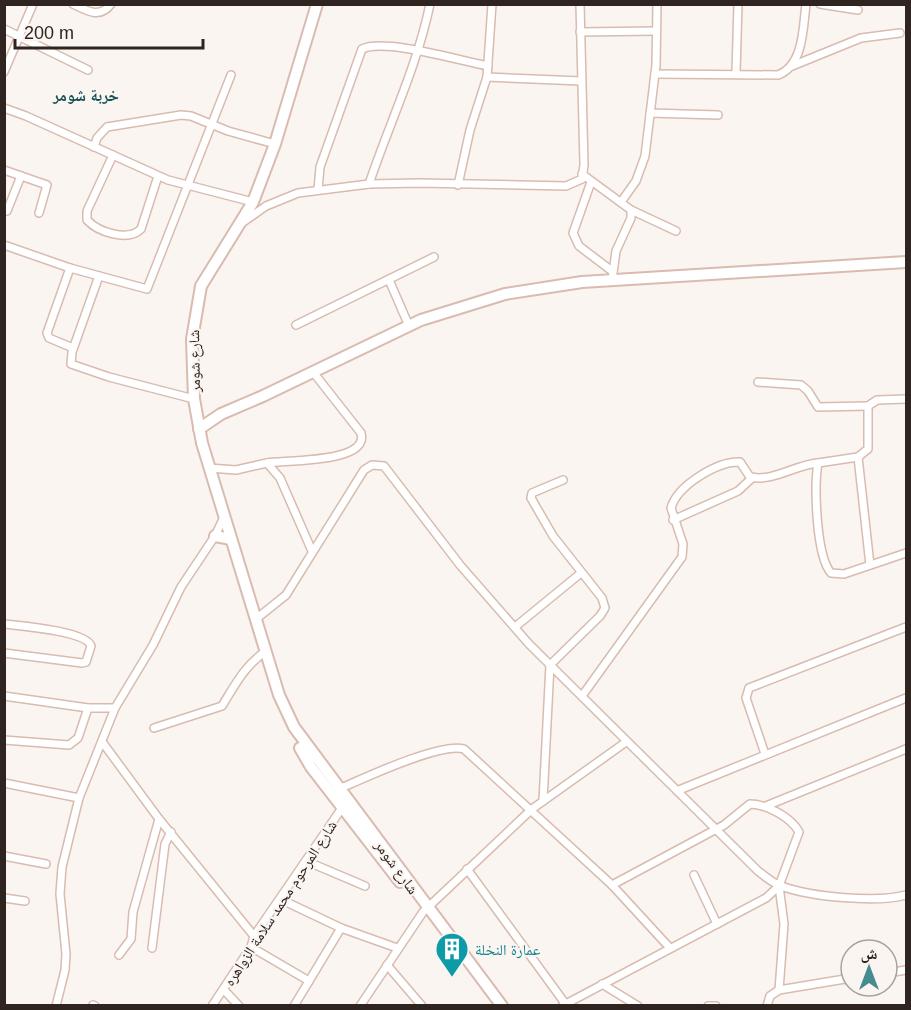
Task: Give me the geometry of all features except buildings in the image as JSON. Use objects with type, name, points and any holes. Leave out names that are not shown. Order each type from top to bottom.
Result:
[{"type":"main road","name":"شارع شومر","points":[[317,4],[274,144],[253,202],[241,224],[219,253],[201,286],[192,339],[196,414],[209,468],[279,695],[304,756],[345,804],[494,1005]]},
{"type":"main road","points":[[199,429],[221,414],[409,326],[453,309],[505,294],[612,275],[906,262]]},
{"type":"main road","points":[[196,414],[221,414]]},
{"type":"main road","points":[[215,536],[231,539]]},
{"type":"main road","name":"شارع شومر","points":[[294,727],[339,789],[345,804]]},
{"type":"main road","name":"شارع شومر","points":[[425,910],[502,1005]]},
{"type":"street","points":[[4,72],[33,4]]},
{"type":"street","points":[[73,4],[96,14],[105,12],[111,4]]},
{"type":"street","points":[[369,184],[386,133],[410,81],[430,4]]},
{"type":"street","points":[[458,185],[470,130],[487,77],[492,4]]},
{"type":"street","points":[[241,224],[285,197],[318,190],[369,184],[566,186],[577,183],[582,174],[580,4]]},
{"type":"street","points":[[621,202],[643,165],[655,74],[657,4]]},
{"type":"street","points":[[736,72],[738,4]]},
{"type":"street","points":[[792,66],[798,50],[806,4]]},
{"type":"street","points":[[820,4],[858,10]]},
{"type":"street","points":[[4,29],[88,70]]},
{"type":"street","points":[[580,32],[656,31]]},
{"type":"street","points":[[655,74],[736,72],[778,75],[792,66],[861,38],[900,33]]},
{"type":"street","points":[[318,190],[320,167],[360,52],[370,46],[399,47],[488,66]]},
{"type":"street","points":[[4,245],[70,268],[147,289],[231,75]]},
{"type":"street","points":[[487,77],[581,81]]},
{"type":"street","points":[[4,108],[158,176],[253,202]]},
{"type":"street","points":[[650,114],[718,115]]},
{"type":"street","points":[[94,147],[100,132],[118,124],[181,115],[191,116],[274,144]]},
{"type":"street","points":[[113,155],[87,211],[87,220],[93,226],[125,236],[135,235],[141,230],[158,176]]},
{"type":"street","points":[[4,170],[47,185],[39,213]]},
{"type":"street","points":[[582,174],[631,210],[676,231]]},
{"type":"street","points":[[7,211],[21,176]]},
{"type":"street","points":[[591,182],[573,233],[579,246],[612,275],[631,210]]},
{"type":"street","points":[[296,325],[434,256]]},
{"type":"street","points":[[70,268],[47,333],[49,338],[73,348]]},
{"type":"street","points":[[99,276],[70,359],[75,367],[194,399]]},
{"type":"street","points":[[389,280],[409,326]]},
{"type":"street","points":[[209,468],[236,470],[267,463],[344,455],[356,450],[361,445],[361,434],[313,372]]},
{"type":"street","points":[[758,382],[801,385],[808,391],[818,407],[868,406],[877,400],[906,399]]},
{"type":"street","points":[[673,520],[738,491],[752,478],[773,477],[800,465],[858,457],[868,449],[869,444],[868,406]]},
{"type":"street","points":[[858,457],[870,565]]},
{"type":"street","points":[[582,696],[682,557],[683,544],[673,520],[671,508],[675,498],[707,472],[737,462],[752,478]]},
{"type":"street","points":[[267,463],[280,478],[312,551]]},
{"type":"street","points":[[818,463],[814,495],[826,567],[831,573],[840,575],[906,553]]},
{"type":"street","points":[[256,619],[286,595],[364,470],[372,465],[384,466],[460,566],[550,665],[626,742],[679,790],[758,871],[779,886],[796,891],[862,897],[906,895]]},
{"type":"street","points":[[543,801],[550,665],[604,610],[602,598],[553,536],[531,498],[532,493],[537,490],[563,480]]},
{"type":"street","points":[[56,1005],[65,970],[66,954],[60,903],[62,867],[79,798],[103,743],[115,708],[153,645],[181,587],[215,536],[224,517]]},
{"type":"street","points":[[515,627],[581,573]]},
{"type":"street","points":[[4,624],[65,633],[89,641],[91,646],[86,662],[82,663],[4,653]]},
{"type":"street","points":[[765,754],[747,698],[749,688],[906,627]]},
{"type":"street","points":[[154,728],[212,712],[222,706],[242,673],[266,651]]},
{"type":"street","points":[[4,696],[88,708],[115,708]]},
{"type":"street","points":[[679,790],[906,698]]},
{"type":"street","points":[[4,740],[69,745],[78,738],[88,708]]},
{"type":"street","points":[[360,1005],[425,910],[532,809],[626,742]]},
{"type":"street","points":[[103,743],[159,819],[254,936]]},
{"type":"street","points":[[339,789],[382,770],[454,746],[464,749],[532,809],[612,885],[669,948]]},
{"type":"street","points":[[612,885],[716,829],[732,819],[746,805],[766,806],[906,749]]},
{"type":"street","points":[[4,783],[79,798]]},
{"type":"street","name":"شارع المرحوم محمد سلامة الزواهره","points":[[212,1005],[251,947],[254,936],[345,804]]},
{"type":"street","points":[[766,806],[795,825],[799,832],[779,886],[784,934],[779,990]]},
{"type":"street","points":[[119,955],[131,939],[133,912],[159,819]]},
{"type":"street","points":[[152,948],[163,856],[171,832]]},
{"type":"street","points":[[4,856],[46,864]]},
{"type":"street","points":[[306,861],[365,886]]},
{"type":"street","points":[[467,869],[565,1005],[766,898],[779,886]]},
{"type":"street","points":[[694,875],[717,924]]},
{"type":"street","points":[[4,898],[25,901]]},
{"type":"street","points":[[280,899],[341,928],[397,948]]},
{"type":"street","points":[[294,1005],[341,928]]},
{"type":"street","points":[[251,947],[309,981]]},
{"type":"street","points":[[387,965],[422,1005]]},
{"type":"street","points":[[767,1005],[770,996],[779,990],[839,980]]},
{"type":"street","points":[[602,984],[638,1005]]},
{"type":"street","points":[[224,990],[239,1005]]},
{"type":"street","points":[[708,1005],[716,1005]]},
{"type":"place","name":"عمارة النخلة","points":[[452,978]]},
{"type":"district","name":"خربة شومر","points":[[86,95]]}]
